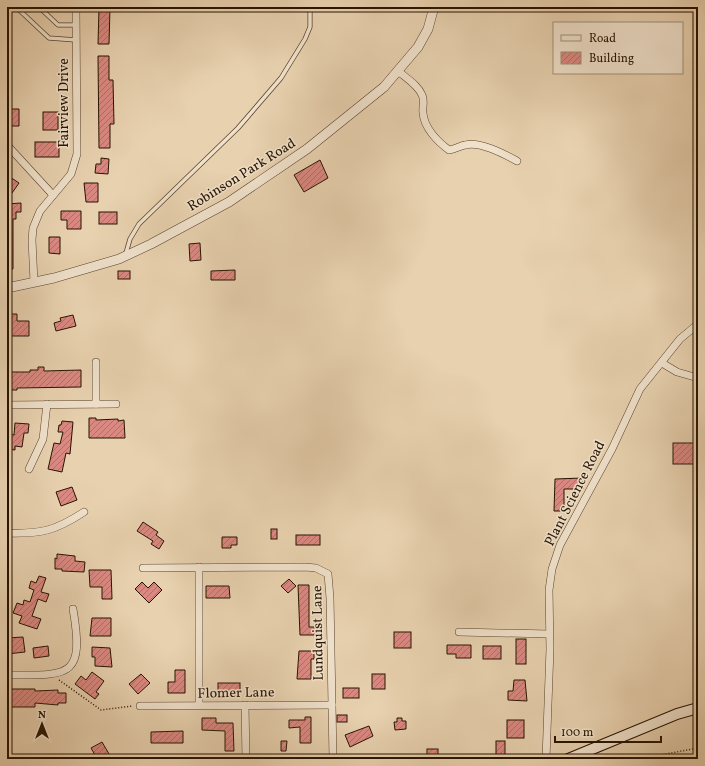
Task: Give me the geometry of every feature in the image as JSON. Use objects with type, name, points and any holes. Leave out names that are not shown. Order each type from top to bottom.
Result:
[{"type":"main road","points":[[568,759],[677,714],[698,708]]},
{"type":"street","name":"Fairview Drive","points":[[34,282],[32,240],[33,228],[40,211],[71,174],[77,154],[76,7]]},
{"type":"street","name":"Robinson Park Road","points":[[7,288],[34,282],[125,256],[229,202],[307,149],[384,87],[418,47],[428,29],[434,7]]},
{"type":"street","points":[[398,71],[418,89],[423,96],[425,122],[438,141],[445,147],[449,150],[465,145],[474,145],[494,150],[517,161]]},
{"type":"street","points":[[7,145],[53,195]]},
{"type":"street","name":"Plant Science Road","points":[[546,759],[550,634],[549,590],[552,569],[560,545],[612,449],[640,389],[680,339],[698,324]]},
{"type":"street","points":[[96,362],[96,404]]},
{"type":"street","points":[[662,362],[677,372],[698,378]]},
{"type":"street","points":[[29,469],[43,439],[47,404]]},
{"type":"street","points":[[7,405],[116,404]]},
{"type":"street","points":[[7,533],[48,531],[66,524],[84,512]]},
{"type":"street","points":[[199,567],[199,706]]},
{"type":"street","name":"Lundquist Lane","points":[[143,568],[305,567],[316,568],[328,574],[330,598],[333,759]]},
{"type":"street","points":[[7,675],[53,675],[63,672],[72,666],[76,658],[77,632],[73,609]]},
{"type":"street","points":[[460,632],[550,634]]},
{"type":"street","points":[[245,704],[246,759]]},
{"type":"street","name":"Flomer Lane","points":[[140,706],[332,704]]},
{"type":"lane","points":[[7,14],[15,7],[49,38],[76,40]]},
{"type":"lane","points":[[39,7],[58,25],[76,25]]},
{"type":"lane","points":[[125,256],[130,240],[139,224],[238,128],[281,78],[305,39],[310,27],[310,7]]},
{"type":"path","points":[[53,675],[101,710],[140,706]]},
{"type":"path","points":[[639,759],[698,748]]},
{"type":"building","points":[[99,7],[110,7],[109,44],[98,44]]},
{"type":"building","points":[[98,56],[109,56],[109,80],[113,80],[114,124],[110,124],[110,148],[99,148]]},
{"type":"building","points":[[7,109],[19,109],[19,126],[11,126],[11,120],[7,120]]},
{"type":"building","points":[[43,112],[58,112],[58,130],[43,130]]},
{"type":"building","points":[[35,142],[59,142],[59,157],[35,157]]},
{"type":"building","points":[[101,158],[109,159],[108,174],[95,173],[96,164],[101,164]]},
{"type":"building","points":[[320,160],[328,178],[304,192],[294,175]]},
{"type":"building","points":[[7,175],[19,183],[12,193],[7,190]]},
{"type":"building","points":[[84,183],[98,183],[98,202],[86,202]]},
{"type":"building","points":[[21,203],[21,212],[16,212],[16,219],[13,219],[13,269],[7,269],[7,204]]},
{"type":"building","points":[[61,211],[81,211],[81,229],[67,229],[67,220],[61,220]]},
{"type":"building","points":[[99,212],[117,212],[117,224],[99,224]]},
{"type":"building","points":[[49,237],[60,237],[60,254],[49,253]]},
{"type":"building","points":[[200,243],[201,260],[190,261],[189,244]]},
{"type":"building","points":[[235,270],[235,280],[211,280],[211,271]]},
{"type":"building","points":[[118,271],[130,271],[130,279],[118,279]]},
{"type":"building","points":[[7,314],[17,314],[17,321],[29,321],[29,336],[10,336],[10,326],[7,326]]},
{"type":"building","points":[[73,315],[76,326],[56,331],[54,323],[61,321],[60,318]]},
{"type":"building","points":[[38,367],[44,367],[44,371],[81,370],[81,387],[17,388],[17,390],[10,390],[10,372],[30,372],[30,370],[38,370]]},
{"type":"building","points":[[89,418],[96,418],[96,420],[124,420],[125,438],[89,438]]},
{"type":"building","points":[[62,421],[73,422],[70,454],[66,453],[62,472],[48,469],[54,443],[60,444],[63,432],[58,432],[59,425],[61,425]]},
{"type":"building","points":[[15,423],[29,424],[28,433],[24,433],[22,447],[15,446],[15,450],[8,449],[9,434],[14,435]]},
{"type":"building","points":[[673,443],[694,443],[694,464],[673,464]]},
{"type":"building","points":[[583,478],[583,489],[564,489],[564,511],[554,511],[555,479]]},
{"type":"building","points":[[72,487],[77,500],[61,506],[56,492]]},
{"type":"building","points":[[143,522],[158,532],[156,535],[164,541],[159,549],[151,544],[153,541],[137,531]]},
{"type":"building","points":[[271,529],[277,529],[277,539],[271,539]]},
{"type":"building","points":[[296,535],[320,535],[320,545],[296,545]]},
{"type":"building","points":[[222,537],[237,537],[237,545],[231,545],[231,548],[222,548]]},
{"type":"building","points":[[57,554],[75,556],[75,561],[85,562],[84,572],[62,571],[62,569],[55,569],[55,558],[57,559]]},
{"type":"building","points":[[89,570],[111,570],[112,599],[102,599],[102,587],[90,587]]},
{"type":"building","points":[[39,576],[46,578],[41,592],[49,594],[46,602],[38,599],[32,616],[41,619],[37,629],[19,623],[22,616],[13,613],[17,603],[23,605],[24,600],[30,602],[34,590],[29,588],[31,581],[36,583]]},
{"type":"building","points":[[289,579],[296,586],[288,593],[281,586]]},
{"type":"building","points":[[142,582],[148,588],[154,582],[162,590],[149,603],[135,589]]},
{"type":"building","points":[[298,585],[309,585],[309,627],[317,627],[317,635],[300,635]]},
{"type":"building","points":[[206,586],[229,586],[230,598],[206,598]]},
{"type":"building","points":[[92,618],[111,618],[111,636],[90,636]]},
{"type":"building","points":[[394,632],[411,632],[411,648],[394,648]]},
{"type":"building","points":[[23,637],[25,652],[7,654],[7,638]]},
{"type":"building","points":[[516,639],[526,639],[526,664],[516,664]]},
{"type":"building","points":[[447,645],[471,645],[471,658],[456,658],[456,654],[447,654]]},
{"type":"building","points":[[48,646],[49,656],[34,658],[33,648]]},
{"type":"building","points":[[483,646],[501,646],[501,659],[483,659]]},
{"type":"building","points":[[92,647],[110,648],[112,667],[95,666],[95,657],[92,657]]},
{"type":"building","points":[[299,651],[314,651],[314,659],[311,659],[311,679],[297,679]]},
{"type":"building","points":[[175,670],[185,670],[185,693],[168,693],[168,682],[175,682]]},
{"type":"building","points":[[92,672],[104,681],[96,692],[99,694],[95,699],[75,684],[81,676],[86,680]]},
{"type":"building","points":[[141,674],[150,683],[138,694],[129,684]]},
{"type":"building","points":[[372,674],[385,674],[385,689],[372,689]]},
{"type":"building","points":[[514,680],[525,680],[527,701],[508,700],[508,691],[513,691]]},
{"type":"building","points":[[218,683],[240,683],[240,693],[218,693]]},
{"type":"building","points":[[343,688],[359,688],[359,698],[343,698]]},
{"type":"building","points":[[7,689],[35,689],[35,691],[58,690],[58,693],[66,693],[66,703],[58,703],[58,705],[35,703],[35,707],[7,707]]},
{"type":"building","points":[[337,715],[347,715],[347,722],[337,722]]},
{"type":"building","points":[[305,717],[311,717],[311,743],[300,743],[300,727],[289,728],[289,720],[305,720]]},
{"type":"building","points":[[202,718],[216,718],[216,723],[233,723],[234,751],[225,751],[225,731],[202,730]]},
{"type":"building","points":[[397,718],[402,718],[402,721],[406,721],[406,729],[395,730],[394,722],[397,722]]},
{"type":"building","points":[[507,720],[524,720],[524,738],[507,738]]},
{"type":"building","points":[[369,726],[373,736],[350,747],[345,735]]},
{"type":"building","points":[[183,731],[183,743],[151,743],[151,732]]},
{"type":"building","points":[[281,741],[287,741],[286,751],[281,751]]},
{"type":"building","points":[[496,741],[505,741],[505,755],[496,755]]},
{"type":"building","points":[[102,742],[112,759],[88,759],[95,755],[91,748]]},
{"type":"building","points":[[427,749],[438,749],[438,759],[427,759]]}]
